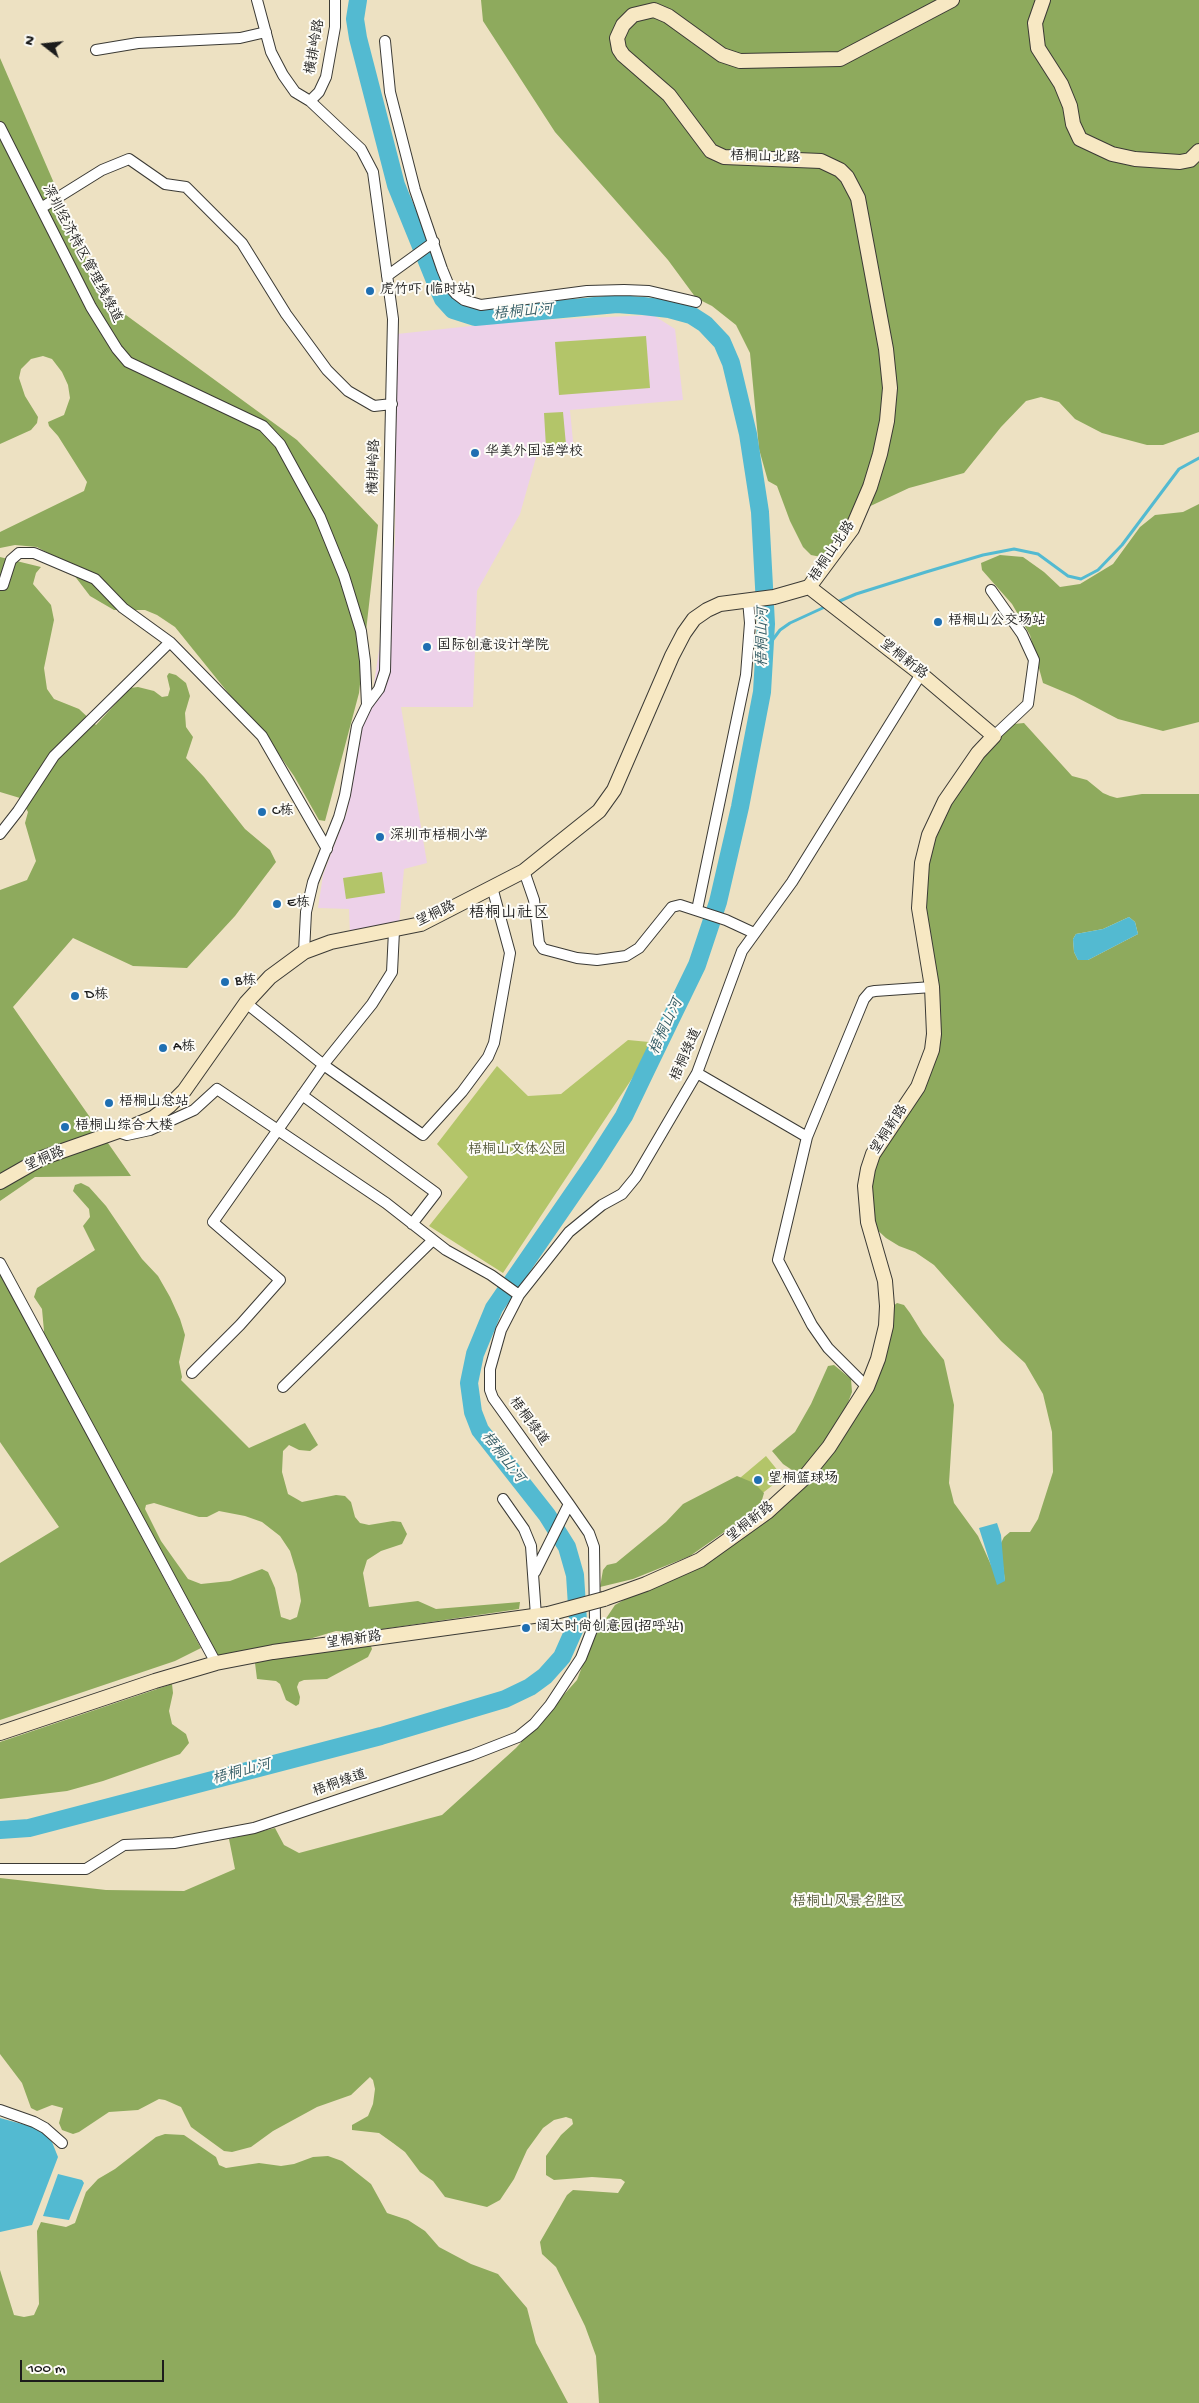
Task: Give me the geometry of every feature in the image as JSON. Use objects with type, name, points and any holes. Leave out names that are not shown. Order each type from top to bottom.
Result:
[{"type":"street","points":[[257,0],[271,52],[283,75],[296,92],[310,101]]},
{"type":"street","name":"横排岭路","points":[[304,952],[306,912],[313,882],[327,849],[345,795],[357,726],[367,705],[379,689],[385,671],[387,502],[392,404],[393,319],[373,172],[368,159],[345,132],[310,101],[319,92],[326,77],[335,27],[335,0]]},
{"type":"street","name":"梧桐山北路","points":[[813,591],[852,529],[872,479],[887,421],[890,388],[886,349],[858,198],[847,177],[840,170],[821,160],[724,157],[711,151],[669,95],[623,55],[619,49],[617,38],[623,25],[633,15],[654,10],[668,16],[722,54],[740,61],[840,59],[952,0]]},
{"type":"street","points":[[1043,0],[1035,23],[1038,48],[1061,84],[1080,139],[1112,154],[1135,159],[1180,162],[1190,160],[1199,151]]},
{"type":"street","points":[[96,50],[138,43],[240,38],[266,32]]},
{"type":"street","points":[[385,41],[390,92],[415,190],[450,286],[456,294],[472,303],[481,305],[587,291],[624,290],[649,291],[696,302]]},
{"type":"street","name":"深圳经济特区管理线绿道","points":[[0,127],[91,308],[117,349],[128,362],[263,426],[280,444],[320,517],[344,576],[361,631],[365,661],[367,705]]},
{"type":"street","points":[[41,208],[102,170],[129,158],[165,184],[186,187],[242,242],[286,314],[327,370],[348,391],[374,406],[392,404]]},
{"type":"street","points":[[387,276],[434,242]]},
{"type":"street","points":[[0,585],[3,585],[11,560],[19,553],[34,553],[95,579],[123,608],[170,642],[262,736],[327,849]]},
{"type":"street","name":"望桐新路","points":[[0,1733],[155,1681],[216,1663],[273,1652],[542,1615],[604,1599],[646,1584],[700,1560],[767,1512],[803,1479],[829,1447],[866,1387],[878,1359],[886,1326],[887,1306],[884,1281],[868,1222],[865,1186],[873,1154],[913,1095],[925,1070],[934,1034],[932,987],[920,908],[922,863],[929,835],[945,801],[978,753],[1028,704],[1034,660],[1022,634],[991,590]]},
{"type":"street","name":"望桐路","points":[[0,1182],[42,1158],[118,1132],[152,1118],[169,1106],[184,1091],[246,1003],[270,977],[304,952],[331,942],[394,931],[421,924],[524,871],[599,811],[614,790],[672,656],[694,619],[720,604],[813,591]]},
{"type":"street","name":"望桐新路","points":[[813,591],[921,674],[994,736]]},
{"type":"street","points":[[700,911],[746,675],[750,623],[748,600]]},
{"type":"street","points":[[0,834],[18,811],[54,756],[170,642]]},
{"type":"street","name":"梧桐绿道","points":[[0,1869],[86,1869],[124,1845],[174,1843],[254,1828],[472,1754],[518,1736],[534,1724],[572,1674],[581,1658],[595,1622],[594,1547],[589,1533],[493,1398],[490,1390],[490,1369],[500,1330],[517,1293],[569,1232],[602,1206],[622,1194],[636,1177],[697,1073],[742,951],[792,882],[921,674]]},
{"type":"street","points":[[524,871],[534,900],[539,944],[543,949],[577,958],[597,960],[626,956],[639,948],[672,907],[680,905],[726,920],[754,933]]},
{"type":"street","points":[[246,1003],[323,1065],[423,1135],[462,1092],[488,1057],[494,1043],[510,953],[492,887]]},
{"type":"street","points":[[192,1372],[240,1325],[280,1280],[213,1222],[323,1065],[372,1004],[392,972],[394,931]]},
{"type":"street","points":[[866,1387],[828,1348],[812,1325],[778,1260],[807,1137],[864,999],[870,992],[932,987]]},
{"type":"street","points":[[697,1073],[807,1137]]},
{"type":"street","points":[[118,1132],[127,1135],[150,1130],[194,1110],[217,1089],[386,1203],[446,1250],[491,1275],[517,1293]]},
{"type":"street","points":[[302,1095],[436,1193],[412,1224]]},
{"type":"street","points":[[283,1387],[433,1240]]},
{"type":"street","points":[[0,1263],[216,1663]]},
{"type":"street","points":[[503,1498],[524,1528],[531,1546],[542,1615]]},
{"type":"street","points":[[534,1572],[569,1504]]},
{"type":"street","points":[[0,2110],[34,2122],[45,2128],[62,2143]]},
{"type":"shaded area","name":"华美外国语学校","points":[[653,315],[675,329],[683,400],[570,410],[574,452],[537,454],[520,514],[477,591],[473,707],[401,707],[427,863],[404,869],[399,925],[350,936],[349,909],[318,908],[323,875],[347,812],[360,729],[371,704],[395,543],[397,334],[517,321]]},
{"type":"green space","points":[[481,0],[1199,0],[1199,432],[1163,445],[1147,445],[1102,433],[1075,419],[1059,402],[1041,397],[1026,401],[1001,427],[964,473],[909,488],[864,509],[821,557],[811,555],[803,547],[790,521],[777,486],[768,481],[759,449],[750,353],[736,325],[712,306],[696,298],[668,260],[555,132],[483,21]]},
{"type":"green space","points":[[0,58],[104,299],[297,440],[378,525],[359,693],[325,821],[319,820],[294,776],[259,726],[246,715],[175,627],[157,615],[145,610],[114,610],[90,596],[64,562],[37,547],[15,545],[0,548],[0,532],[84,491],[87,482],[58,436],[49,426],[48,422],[64,415],[70,398],[68,385],[62,372],[52,359],[43,356],[31,359],[21,369],[19,378],[25,396],[38,417],[37,423],[31,430],[0,444]]},
{"type":"green space","points":[[646,336],[650,388],[559,395],[555,342]]},
{"type":"green space","points":[[563,412],[566,445],[546,447],[544,413]]},
{"type":"green space","points":[[1199,504],[1199,722],[1163,731],[1118,719],[1074,696],[1043,683],[1030,635],[1012,604],[982,570],[981,563],[1000,555],[1023,557],[1044,572],[1060,587],[1080,584],[1113,564],[1140,527],[1155,515],[1183,512]]},
{"type":"green space","points":[[0,557],[41,567],[36,573],[33,584],[51,605],[54,620],[44,668],[47,689],[54,699],[79,709],[96,725],[130,688],[138,687],[154,691],[162,697],[168,696],[170,689],[167,676],[169,673],[176,675],[186,683],[190,696],[185,713],[186,727],[193,737],[186,758],[204,777],[245,829],[270,850],[276,862],[235,916],[187,968],[133,966],[73,938],[13,1007],[131,1176],[35,1177],[0,1201],[0,890],[27,880],[36,861],[25,823],[28,812],[20,798],[0,792]]},
{"type":"green space","name":"梧桐山风景名胜区","points":[[1024,723],[1072,776],[1087,780],[1103,793],[1110,796],[1117,798],[1142,794],[1199,794],[1199,2403],[599,2403],[596,2356],[585,2326],[556,2267],[542,2254],[540,2242],[567,2195],[573,2190],[618,2193],[625,2182],[621,2179],[592,2177],[554,2180],[546,2175],[546,2156],[561,2135],[573,2124],[572,2119],[566,2117],[554,2120],[543,2128],[527,2150],[514,2179],[500,2200],[487,2207],[445,2197],[433,2181],[420,2172],[405,2152],[393,2143],[379,2133],[352,2130],[352,2125],[368,2116],[373,2104],[375,2089],[373,2080],[370,2077],[351,2095],[317,2107],[273,2131],[251,2147],[232,2152],[224,2151],[191,2127],[181,2107],[159,2099],[138,2110],[109,2112],[73,2134],[62,2130],[59,2123],[63,2108],[52,2105],[37,2111],[31,2108],[22,2083],[0,2054],[0,1878],[106,1890],[184,1891],[235,1869],[229,1839],[275,1828],[284,1845],[299,1853],[442,1815],[516,1748],[577,1680],[593,1638],[615,1605],[636,1593],[721,1553],[821,1466],[872,1383],[892,1307],[897,1303],[904,1305],[923,1334],[944,1360],[954,1405],[949,1483],[954,1503],[978,1536],[991,1565],[1005,1581],[1000,1545],[1004,1537],[1010,1532],[1030,1532],[1038,1519],[1053,1472],[1052,1432],[1043,1394],[1025,1363],[1001,1341],[934,1265],[915,1252],[899,1246],[886,1238],[872,1225],[866,1200],[873,1155],[925,1089],[933,1065],[922,877],[940,817],[995,740],[1014,724]],"holes":[[[1129,917],[1135,922],[1138,934],[1088,960],[1078,960],[1074,952],[1073,939],[1076,934],[1103,929]]]},
{"type":"green space","points":[[382,872],[385,893],[346,899],[343,878]]},
{"type":"green space","name":"梧桐山文体公园","points":[[628,1040],[649,1042],[641,1065],[503,1273],[429,1226],[468,1177],[437,1144],[497,1066],[528,1096],[561,1094]]},
{"type":"green space","points":[[81,1183],[89,1187],[106,1206],[142,1259],[158,1276],[170,1297],[185,1335],[179,1362],[181,1380],[249,1448],[305,1423],[318,1445],[310,1451],[299,1450],[289,1445],[283,1451],[282,1472],[288,1494],[302,1502],[336,1495],[345,1496],[351,1502],[355,1517],[360,1523],[369,1525],[393,1521],[401,1522],[407,1534],[402,1544],[381,1551],[367,1560],[363,1573],[369,1607],[418,1601],[436,1609],[520,1602],[519,1609],[356,1633],[336,1631],[306,1640],[215,1656],[41,1337],[44,1331],[42,1309],[34,1297],[37,1288],[95,1250],[83,1226],[90,1217],[89,1209],[73,1191],[75,1185]],"holes":[[[154,1503],[199,1517],[207,1517],[219,1511],[245,1516],[262,1522],[280,1536],[290,1551],[297,1574],[301,1601],[297,1617],[290,1620],[281,1617],[275,1588],[268,1572],[262,1569],[230,1581],[201,1584],[188,1579],[161,1541],[145,1509],[146,1505]]]},
{"type":"green space","points":[[0,1272],[201,1648],[175,1661],[0,1720],[0,1563],[59,1527],[0,1442]]},
{"type":"green space","points":[[834,1365],[851,1379],[852,1392],[846,1408],[832,1433],[810,1463],[800,1471],[792,1470],[783,1464],[772,1451],[795,1432],[811,1404],[828,1366]]},
{"type":"green space","name":"望桐篮球场","points":[[766,1456],[783,1477],[750,1503],[734,1483]]},
{"type":"green space","points":[[737,1476],[754,1483],[764,1493],[760,1507],[690,1556],[633,1579],[600,1587],[603,1570],[607,1565],[616,1563],[666,1522],[683,1504]]},
{"type":"green space","points":[[369,1641],[372,1649],[368,1657],[327,1679],[299,1682],[297,1687],[300,1697],[299,1704],[296,1706],[286,1700],[280,1684],[276,1681],[257,1679],[255,1663],[260,1660]]},
{"type":"green space","points":[[172,1684],[173,1693],[169,1711],[172,1724],[186,1734],[189,1743],[180,1754],[103,1781],[67,1791],[0,1799],[0,1742]]},
{"type":"green space","points":[[165,2134],[184,2135],[216,2157],[219,2165],[226,2168],[259,2163],[281,2166],[294,2164],[313,2157],[328,2156],[342,2161],[371,2184],[387,2213],[408,2220],[425,2231],[439,2247],[471,2264],[498,2274],[527,2308],[536,2343],[568,2403],[0,2403],[0,2270],[14,2315],[24,2317],[34,2315],[39,2304],[37,2231],[41,2222],[66,2227],[75,2223],[86,2192],[98,2179],[115,2169],[156,2137]]},
{"type":"water","points":[[1129,917],[1135,922],[1138,934],[1088,960],[1078,960],[1074,952],[1073,939],[1076,934],[1103,929]]},
{"type":"water","points":[[997,1523],[1001,1535],[1005,1581],[997,1585],[979,1528]]},
{"type":"water","points":[[0,2118],[33,2127],[43,2133],[52,2142],[58,2157],[32,2225],[0,2232]]},
{"type":"water","points":[[58,2174],[82,2180],[84,2183],[69,2220],[43,2216]]},
{"type":"waterway","name":"梧桐山河","points":[[0,1830],[29,1828],[381,1736],[505,1699],[530,1687],[545,1676],[562,1657],[578,1621],[575,1575],[567,1547],[547,1515],[480,1430],[473,1412],[469,1383],[475,1354],[494,1308],[594,1163],[624,1116],[697,965],[718,902],[740,807],[762,692],[766,624],[760,512],[748,434],[731,363],[722,342],[705,324],[691,315],[669,309],[617,304],[475,317],[453,310],[443,299],[396,185],[358,38],[355,19],[358,0]]},
{"type":"waterway","points":[[835,603],[856,594],[926,572],[983,555],[1014,549],[1038,554],[1068,576],[1081,579],[1098,570],[1122,545],[1179,469],[1199,458]]},
{"type":"waterway","points":[[764,659],[771,642],[780,630],[790,623],[827,606]]},
{"type":"place","name":"虎竹吓 (临时站)","points":[[370,291]]},
{"type":"place","name":"华美外国语学校","points":[[475,453]]},
{"type":"place","name":"梧桐山公交场站","points":[[938,622]]},
{"type":"place","name":"国际创意设计学院","points":[[427,647]]},
{"type":"place","name":"C栋","points":[[262,812]]},
{"type":"place","name":"深圳市梧桐小学","points":[[380,837]]},
{"type":"place","name":"E栋","points":[[277,904]]},
{"type":"place","name":"B栋","points":[[225,982]]},
{"type":"place","name":"D栋","points":[[75,996]]},
{"type":"place","name":"A栋","points":[[163,1048]]},
{"type":"place","name":"梧桐山总站","points":[[109,1103]]},
{"type":"place","name":"梧桐山综合大楼","points":[[65,1127]]},
{"type":"place","name":"望桐篮球场","points":[[758,1480]]},
{"type":"place","name":"阔太时尚创意园(招呼站)","points":[[526,1628]]},
{"type":"district","name":"梧桐山社区","points":[[509,915]]}]
